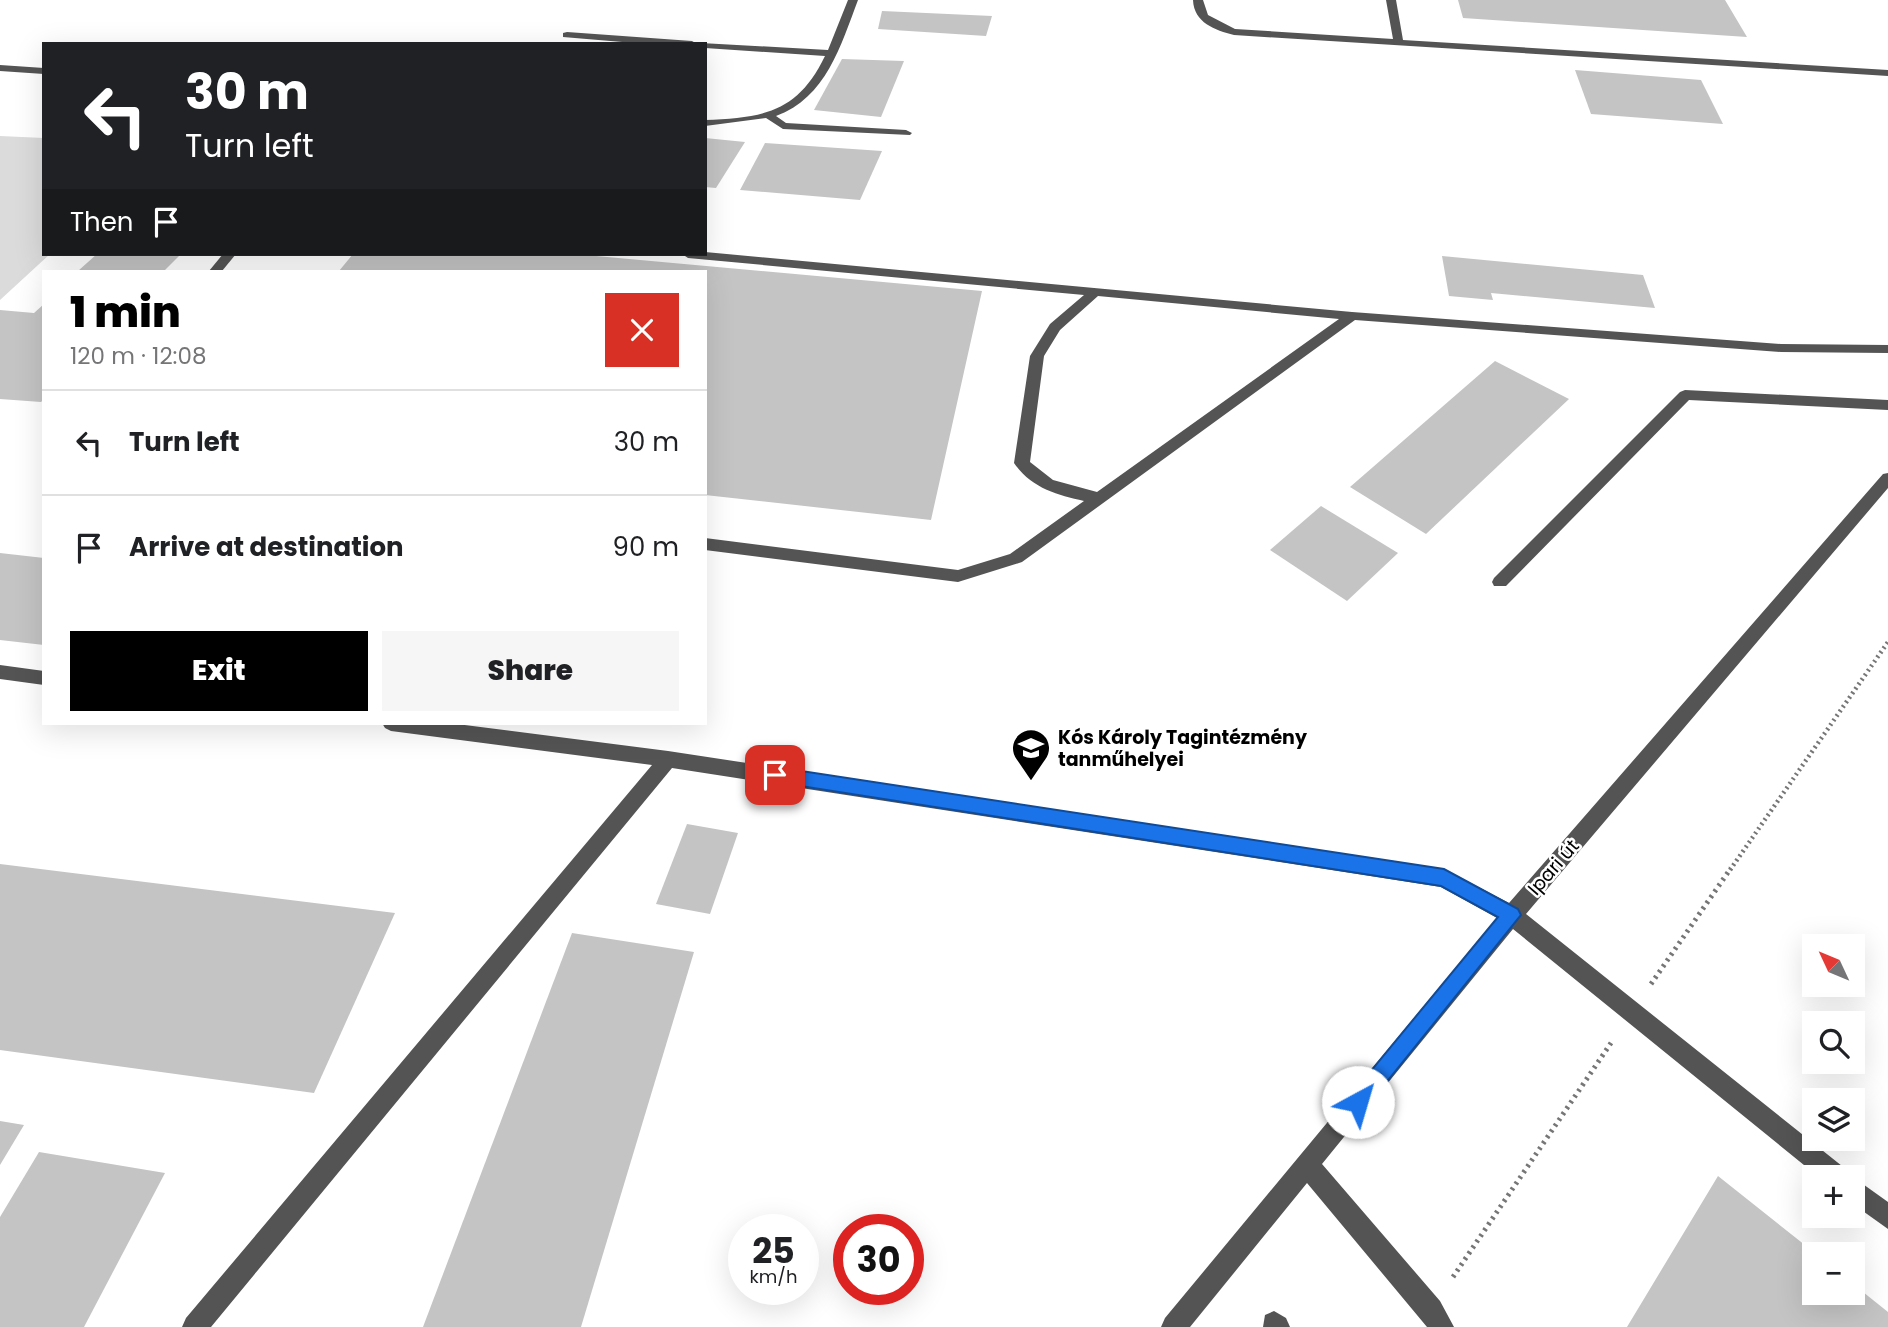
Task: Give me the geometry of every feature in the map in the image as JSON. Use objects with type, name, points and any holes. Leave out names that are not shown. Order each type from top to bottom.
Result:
[{"type":"street","points":[[707,123],[767,114],[803,99],[832,53],[853,0]]},
{"type":"street","points":[[1198,0],[1197,8],[1203,17],[1215,26],[1234,33],[1888,73]]},
{"type":"street","points":[[1391,0],[1399,43]]},
{"type":"street","points":[[567,35],[664,42]]},
{"type":"street","points":[[707,45],[832,53]]},
{"type":"street","points":[[0,68],[42,71]]},
{"type":"street","points":[[767,114],[783,126],[906,133]]},
{"type":"street","points":[[216,270],[228,256]]},
{"type":"street","points":[[707,256],[1352,316],[1781,348],[1888,349]]},
{"type":"street","points":[[1095,292],[1055,327],[1037,356],[1031,383],[1023,463],[1032,476],[1055,490],[1099,498]]},
{"type":"street","points":[[707,544],[958,576],[1016,558],[1352,316]]},
{"type":"street","points":[[1500,582],[1685,395],[1888,405]]},
{"type":"street","name":"Ipari út","points":[[1174,1327],[1511,915],[1888,478]]},
{"type":"street","points":[[0,673],[42,678]]},
{"type":"street","points":[[407,725],[668,758],[1444,878],[1511,915],[1823,1165]]},
{"type":"street","points":[[195,1327],[668,758]]},
{"type":"street","points":[[1307,1164],[1431,1310],[1441,1327]]},
{"type":"street","points":[[1865,1199],[1888,1217]]},
{"type":"shaded area","points":[[0,136],[42,138],[42,256],[48,256],[0,300]]},
{"type":"building","points":[[1458,0],[1725,0],[1747,37],[1463,18]]},
{"type":"building","points":[[882,11],[992,16],[986,36],[878,29]]},
{"type":"building","points":[[842,59],[904,61],[881,117],[814,110]]},
{"type":"building","points":[[1575,70],[1701,80],[1723,124],[1591,114]]},
{"type":"building","points":[[707,138],[745,142],[716,188],[707,187]]},
{"type":"building","points":[[765,143],[882,151],[860,200],[740,190]]},
{"type":"building","points":[[95,256],[179,256],[165,270],[79,270]]},
{"type":"building","points":[[351,256],[596,256],[982,291],[931,520],[707,495],[707,270],[340,270]]},
{"type":"building","points":[[1442,256],[1643,275],[1655,308],[1491,293],[1493,300],[1449,296]]},
{"type":"building","points":[[42,306],[42,401],[0,399],[0,310],[34,313]]},
{"type":"building","points":[[1495,361],[1569,399],[1426,534],[1350,487]]},
{"type":"building","points":[[1321,506],[1398,553],[1347,601],[1270,550]]},
{"type":"building","points":[[0,553],[42,558],[42,645],[0,640]]},
{"type":"building","points":[[687,824],[738,833],[710,914],[656,904]]},
{"type":"building","points":[[0,864],[395,913],[314,1093],[0,1050]]},
{"type":"building","points":[[572,933],[694,952],[581,1327],[423,1327]]},
{"type":"building","points":[[0,1121],[24,1125],[0,1165]]},
{"type":"building","points":[[39,1152],[165,1173],[84,1327],[0,1327],[0,1217]]},
{"type":"building","points":[[1718,1176],[1802,1243],[1802,1305],[1865,1305],[1865,1294],[1888,1312],[1888,1327],[1627,1327]]},
{"type":"place","name":"Kós Károly Tagintézmény tanműhelyei","points":[[1031,782]]},
{"type":"route","points":[[775,775],[1444,878],[1511,915],[1358,1102]]}]
